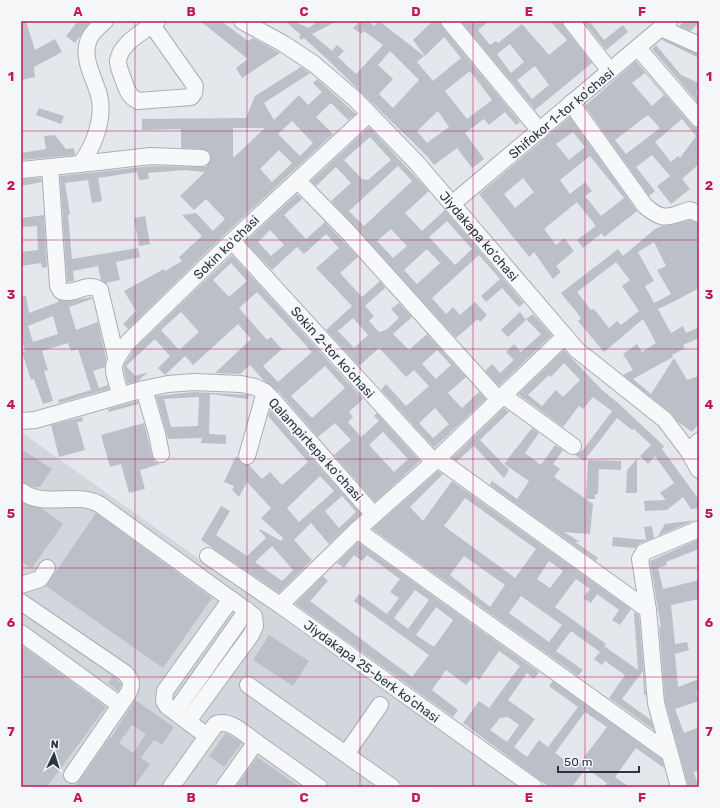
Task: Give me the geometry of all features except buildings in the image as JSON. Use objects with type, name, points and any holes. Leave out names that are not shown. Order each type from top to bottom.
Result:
[{"type":"street","points":[[80,164],[90,149],[101,111],[100,96],[89,64],[86,50],[87,43],[93,33],[104,21]]},
{"type":"street","name":"Jiydakapa ko'chasi","points":[[242,21],[284,44],[314,64],[369,114],[416,162],[577,350],[665,420],[694,447],[699,470]]},
{"type":"street","points":[[449,21],[540,131]]},
{"type":"street","points":[[571,21],[610,71]]},
{"type":"street","points":[[154,23],[195,86],[191,97],[138,101],[128,93],[119,66],[121,52],[126,45],[154,23]]},
{"type":"street","points":[[665,24],[699,45]]},
{"type":"street","name":"Shifokor 1-tor koʼchasi","points":[[452,204],[665,24]]},
{"type":"street","points":[[638,48],[699,119]]},
{"type":"street","points":[[572,103],[645,206],[661,218],[690,210],[699,214]]},
{"type":"street","name":"Sokin koʻchasi","points":[[116,357],[128,342],[232,241],[369,114]]},
{"type":"street","points":[[21,170],[151,156],[202,158]]},
{"type":"street","points":[[50,167],[58,286],[61,291],[66,293],[90,286],[100,290],[116,357],[114,374],[121,395]]},
{"type":"street","points":[[298,181],[348,232],[501,398],[573,446]]},
{"type":"street","name":"Sokin 2-tor koʼchasi","points":[[232,241],[436,461],[648,610]]},
{"type":"street","points":[[280,605],[357,530],[436,461],[565,336]]},
{"type":"street","name":"Qalampirtepa koʻchasi","points":[[21,420],[35,420],[121,395],[168,384],[194,382],[241,384],[255,387],[265,392],[374,515]]},
{"type":"street","points":[[144,389],[157,434],[160,454]]},
{"type":"street","points":[[247,456],[265,392]]},
{"type":"street","points":[[21,491],[27,496],[43,500],[83,498],[99,504],[254,616],[255,621],[252,635],[181,717]]},
{"type":"street","points":[[679,787],[656,703],[648,610],[640,567],[641,554],[699,529]]},
{"type":"street","points":[[357,530],[669,753]]},
{"type":"street","name":"Jiydakapa 25-berk koʼchasi","points":[[208,556],[280,605],[534,787]]},
{"type":"street","points":[[21,585],[40,579],[48,568]]},
{"type":"street","points":[[207,736],[167,706],[164,701],[166,691],[231,599]]},
{"type":"street","points":[[21,602],[125,673],[131,679],[132,686],[72,775]]},
{"type":"street","points":[[21,633],[120,705]]},
{"type":"street","points":[[248,685],[392,787]]},
{"type":"street","points":[[346,754],[380,705]]},
{"type":"street","points":[[171,787],[216,724],[222,722],[229,723],[319,787]]},
{"type":"street","points":[[224,787],[256,742]]},
{"type":"shaded area","points":[[21,432],[519,787],[21,787]]}]
